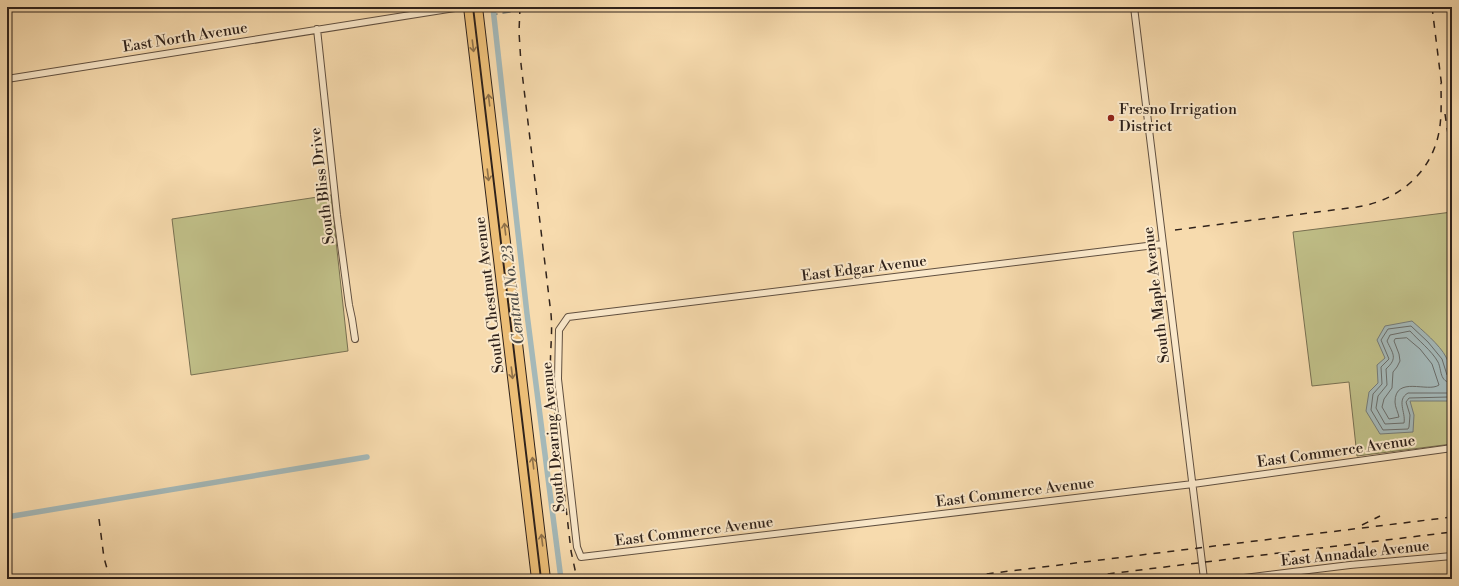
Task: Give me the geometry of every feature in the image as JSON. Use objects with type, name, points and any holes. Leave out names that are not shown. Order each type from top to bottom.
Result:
[{"type":"main road","name":"South Chestnut Avenue","points":[[468,7],[536,579]]},
{"type":"main road","name":"South Chestnut Avenue","points":[[478,7],[546,579]]},
{"type":"main road","points":[[506,325],[516,323]]},
{"type":"street","name":"East North Avenue","points":[[7,78],[317,29],[386,20],[461,7]]},
{"type":"street","name":"South Maple Avenue","points":[[1134,7],[1204,579]]},
{"type":"street","name":"South Bliss Drive","points":[[317,29],[337,215],[355,339]]},
{"type":"street","name":"East Edgar Avenue","points":[[568,317],[1163,244]]},
{"type":"street","name":"South Dearing Avenue","points":[[568,317],[559,330],[558,379],[577,547],[581,557]]},
{"type":"street","name":"East Commerce Avenue","points":[[581,557],[1193,484],[1452,448]]},
{"type":"street","name":"East Annadale Avenue","points":[[1236,579],[1350,565],[1452,556]]},
{"type":"shaded area","points":[[331,195],[348,351],[191,375],[172,219]]},
{"type":"shaded area","points":[[1452,212],[1452,444],[1357,456],[1349,382],[1312,386],[1293,232]]},
{"type":"water","points":[[1412,321],[1426,333],[1443,352],[1449,363],[1452,392],[1452,412],[1449,401],[1410,401],[1414,415],[1413,432],[1380,434],[1366,411],[1369,392],[1378,383],[1377,365],[1385,358],[1377,340],[1385,326]]},
{"type":"waterway","points":[[523,11],[554,7]]},
{"type":"waterway","name":"Central No. 23","points":[[493,8],[527,314],[561,579]]},
{"type":"waterway","points":[[503,13],[510,12]]},
{"type":"waterway","points":[[7,517],[367,457]]},
{"type":"railway","points":[[520,7],[519,32],[521,64],[551,314],[551,377],[571,551],[577,579]]},
{"type":"railway","points":[[1432,7],[1442,88]]},
{"type":"railway","points":[[1175,230],[1357,207],[1386,199],[1410,183],[1420,173],[1435,147],[1441,120],[1441,83]]},
{"type":"railway","points":[[1445,114],[1452,152]]},
{"type":"railway","points":[[1362,525],[1380,516]]},
{"type":"railway","points":[[945,579],[1452,517]]},
{"type":"railway","points":[[99,519],[104,558],[110,579]]},
{"type":"railway","points":[[1066,579],[1452,532]]},
{"type":"place","name":"Fresno Irrigation District","points":[[1111,118]]}]
